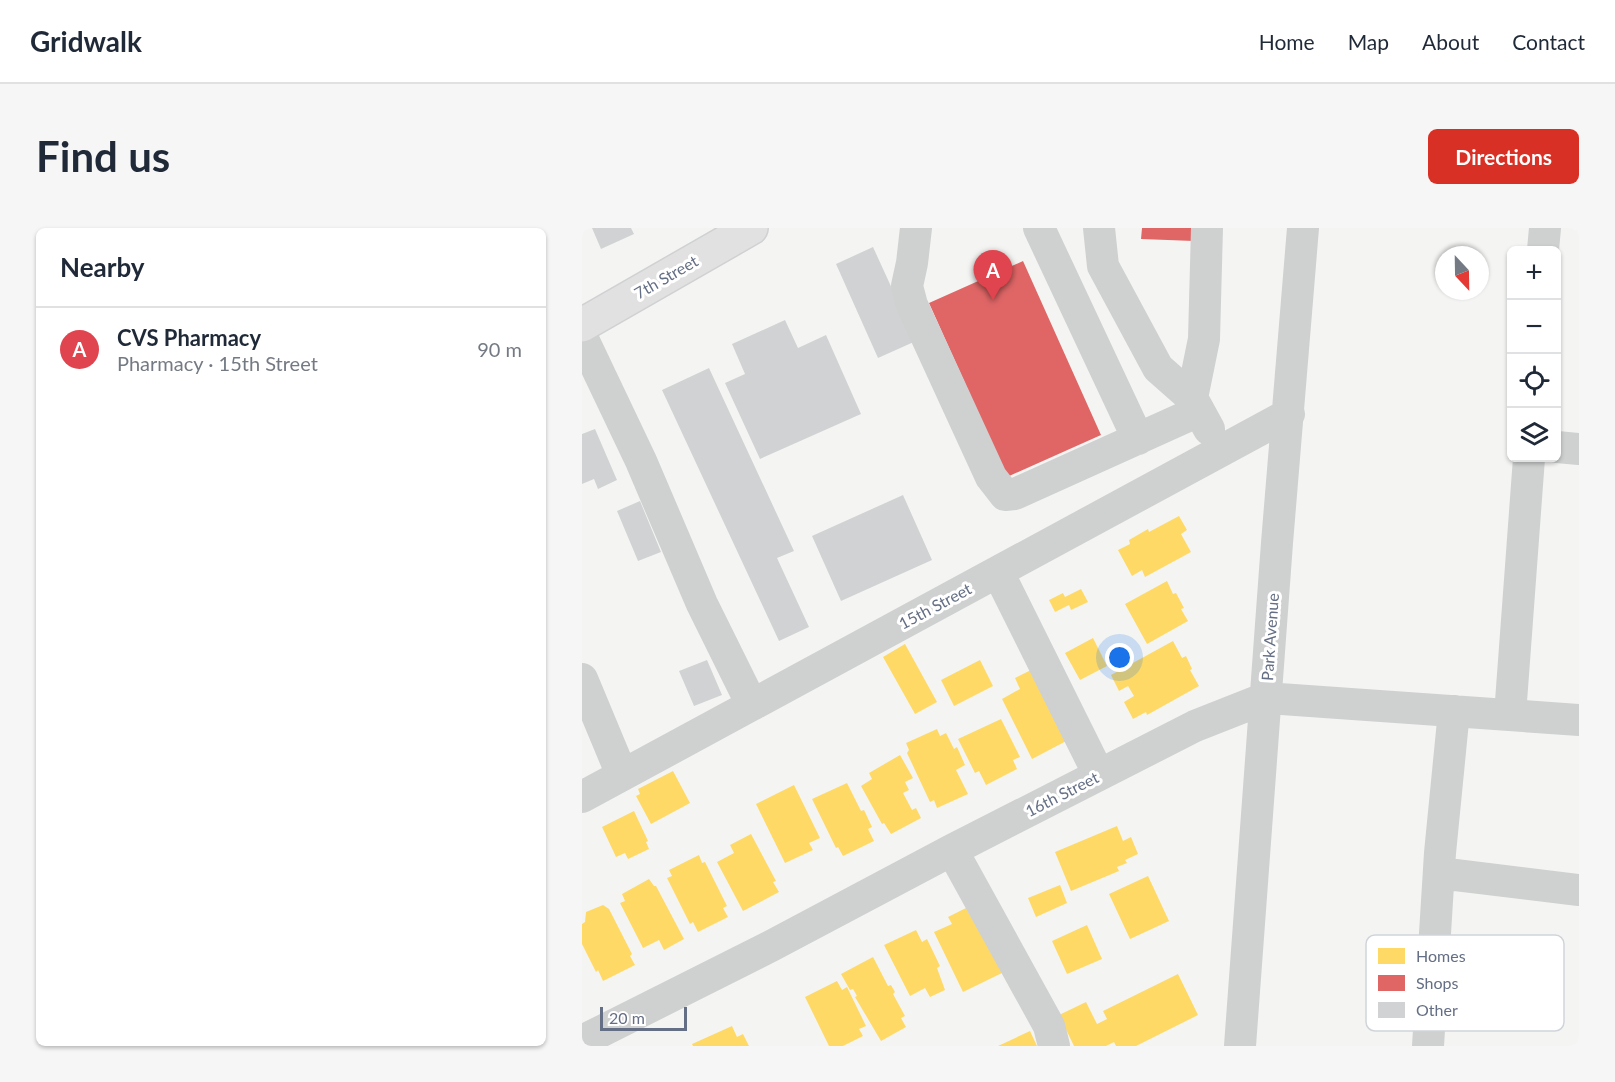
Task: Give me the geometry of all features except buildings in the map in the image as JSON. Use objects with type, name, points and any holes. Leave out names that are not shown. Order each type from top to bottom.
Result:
[{"type":"main road","name":"7th Street","points":[[582,325],[751,228]]},
{"type":"street","points":[[919,228],[907,286],[912,305],[991,477],[1005,495],[1016,494],[1138,440],[1195,405]]},
{"type":"street","points":[[1039,228],[1138,440]]},
{"type":"street","points":[[1099,228],[1102,266],[1158,368],[1195,405],[1220,451]]},
{"type":"street","points":[[1195,405],[1204,339],[1207,228]]},
{"type":"street","name":"Park Avenue","points":[[1240,1046],[1303,228]]},
{"type":"street","points":[[1543,246],[1545,228]]},
{"type":"street","points":[[582,337],[641,461],[702,604],[752,705]]},
{"type":"street","name":"15th Street","points":[[582,797],[1289,414]]},
{"type":"street","points":[[1561,447],[1579,449]]},
{"type":"street","points":[[1510,715],[1528,462]]},
{"type":"street","points":[[998,572],[1099,775]]},
{"type":"street","points":[[582,679],[622,775]]},
{"type":"street","name":"16th Street","points":[[582,1041],[771,946],[952,850],[1195,726],[1266,698],[1579,720]]},
{"type":"street","points":[[1435,935],[1454,711]]},
{"type":"street","points":[[952,850],[1049,1026],[1054,1046]]},
{"type":"street","points":[[1439,873],[1579,890]]},
{"type":"street","points":[[1428,1046],[1429,1031]]},
{"type":"place","name":"CVS Pharmacy","points":[[993,300]]}]
